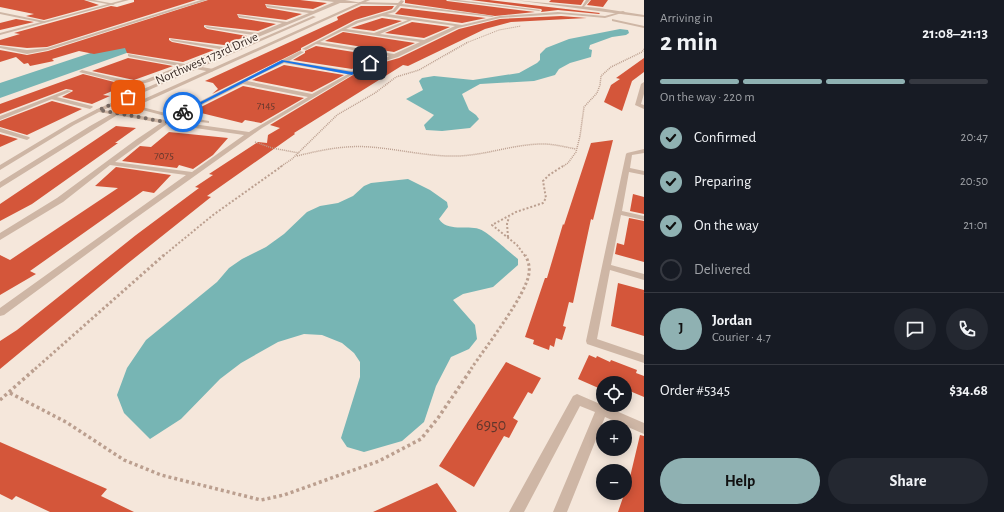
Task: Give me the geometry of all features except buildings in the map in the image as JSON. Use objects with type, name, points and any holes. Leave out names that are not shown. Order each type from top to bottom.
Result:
[{"type":"street","points":[[87,0],[105,3]]},
{"type":"street","points":[[0,30],[105,3],[128,0]]},
{"type":"street","points":[[0,47],[27,52],[48,49],[204,0]]},
{"type":"street","points":[[320,0],[344,1],[360,4]]},
{"type":"street","name":"Northwest 173rd Drive","points":[[0,186],[92,127],[117,113],[368,0]]},
{"type":"street","points":[[516,0],[539,1],[644,16]]},
{"type":"street","points":[[582,7],[588,0]]},
{"type":"street","points":[[82,72],[134,84],[147,81],[344,1]]},
{"type":"street","name":"Northwest 173rd Drive","points":[[0,168],[72,124],[115,102],[344,1]]},
{"type":"street","points":[[0,34],[114,2]]},
{"type":"street","points":[[266,6],[315,12]]},
{"type":"street","points":[[0,13],[44,22]]},
{"type":"street","points":[[239,16],[288,23]]},
{"type":"street","points":[[207,27],[259,35]]},
{"type":"street","points":[[172,40],[225,49]]},
{"type":"street","points":[[130,55],[211,70]]},
{"type":"street","points":[[0,118],[69,92]]},
{"type":"lane","points":[[0,237],[60,200],[139,140],[166,122],[358,22],[394,10],[403,0]]},
{"type":"lane","points":[[449,0],[605,17],[623,12]]},
{"type":"lane","points":[[360,4],[379,6],[400,5],[500,17],[564,13]]},
{"type":"lane","points":[[537,10],[540,15]]},
{"type":"lane","points":[[381,15],[463,26]]},
{"type":"lane","points":[[385,60],[463,26],[500,17]]},
{"type":"lane","points":[[374,34],[412,19]]},
{"type":"lane","points":[[613,20],[644,27]]},
{"type":"lane","points":[[343,30],[426,42]]},
{"type":"lane","points":[[316,43],[396,56]]},
{"type":"lane","points":[[283,61],[352,74]]},
{"type":"lane","points":[[0,313],[247,136],[370,63]]},
{"type":"lane","points":[[242,82],[313,96]]},
{"type":"lane","points":[[644,84],[638,105],[644,107]]},
{"type":"lane","points":[[53,98],[90,107]]},
{"type":"lane","points":[[115,102],[175,117],[256,130]]},
{"type":"lane","points":[[99,110],[247,136]]},
{"type":"lane","points":[[0,130],[27,138]]},
{"type":"lane","points":[[644,151],[629,154],[591,341],[644,359]]},
{"type":"lane","points":[[108,163],[193,174]]},
{"type":"lane","points":[[626,169],[644,172]]},
{"type":"lane","points":[[617,212],[644,218]]},
{"type":"lane","points":[[606,266],[644,277]]},
{"type":"lane","points":[[516,512],[577,399],[596,407]]},
{"type":"lane","points":[[560,512],[601,412]]},
{"type":"lane","points":[[606,412],[644,429]]},
{"type":"path","points":[[0,400],[10,393],[149,267],[213,215],[296,156],[337,115],[375,93],[396,77],[419,70],[456,48],[499,30],[522,26]]},
{"type":"path","points":[[10,393],[66,422],[124,460],[161,475],[261,500],[284,495],[379,461],[421,439],[438,418],[523,291],[529,272],[527,257],[508,238],[492,225],[509,216],[543,203],[546,198],[543,181],[548,175],[570,162],[578,143],[584,107],[592,102],[602,81],[601,76],[611,67],[642,52],[644,49]]},
{"type":"path","points":[[247,136],[272,148],[299,153]]},
{"type":"path","points":[[296,156],[348,147],[368,147],[434,156],[480,154],[541,144],[576,149]]},
{"type":"path","points":[[508,238],[507,224],[509,216]]},
{"type":"water","points":[[250,0],[276,0],[0,98],[0,83]]},
{"type":"water","points":[[620,29],[628,30],[629,33],[590,45],[589,49],[592,50],[591,57],[570,63],[559,69],[555,75],[534,81],[480,84],[462,94],[469,110],[479,119],[470,128],[442,131],[426,130],[424,125],[434,115],[406,99],[423,90],[419,81],[422,78],[434,76],[473,80],[519,73],[537,63],[540,60],[540,54],[546,48],[569,39]]},
{"type":"water","points":[[408,179],[430,190],[447,202],[448,207],[439,219],[443,223],[452,227],[474,228],[483,231],[518,259],[518,265],[493,287],[463,294],[453,300],[475,325],[477,339],[469,349],[451,357],[436,386],[424,422],[402,441],[364,452],[347,447],[341,438],[360,377],[360,362],[354,353],[342,343],[322,335],[304,334],[278,342],[241,363],[220,379],[181,419],[150,439],[124,413],[117,395],[127,368],[146,340],[217,282],[229,268],[242,259],[266,247],[284,234],[307,212],[320,206],[338,203],[353,196],[364,186],[371,183]]},
{"type":"way so far","points":[[128,97],[99,110],[166,122],[183,112]]},
{"type":"route","points":[[183,112],[283,61],[352,74],[370,63]]}]
